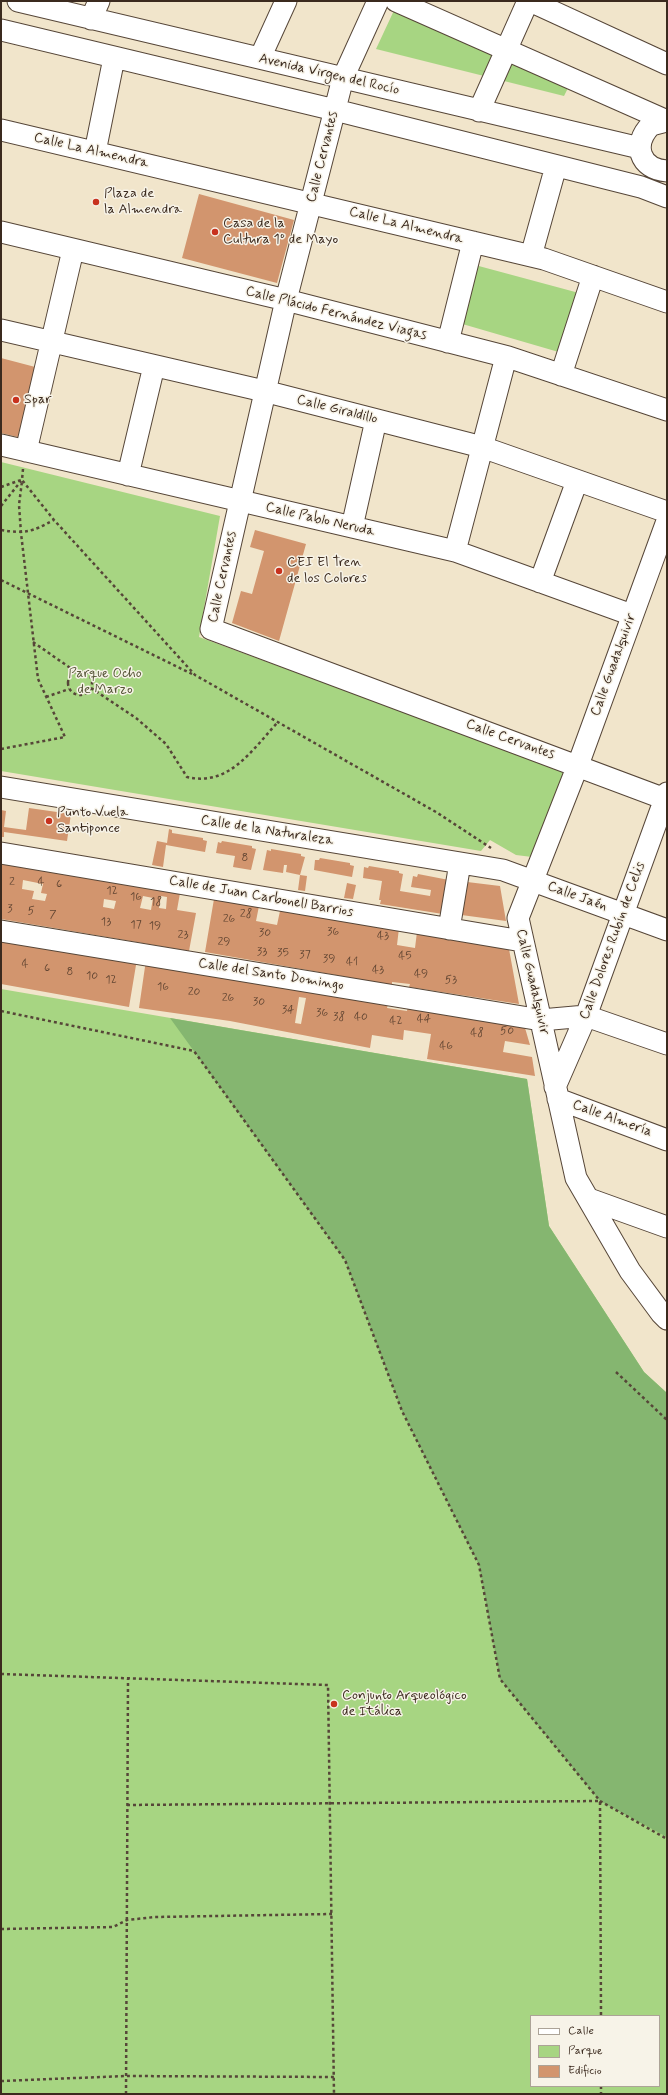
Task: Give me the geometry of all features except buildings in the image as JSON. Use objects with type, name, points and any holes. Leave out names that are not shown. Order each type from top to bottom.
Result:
[{"type":"street","name":"Avenida Virgen del Rocío","points":[[18,1],[95,10],[260,58],[640,148]]},
{"type":"street","points":[[260,58],[286,1]]},
{"type":"street","name":"Calle Cervantes","points":[[378,1],[343,78],[286,300],[211,629],[578,766],[666,796]]},
{"type":"street","points":[[396,1],[667,121]]},
{"type":"street","points":[[479,111],[529,1],[667,64]]},
{"type":"street","points":[[1,30],[335,110],[641,187],[667,197]]},
{"type":"street","points":[[94,152],[114,58]]},
{"type":"street","points":[[667,121],[651,125],[641,140],[640,148],[646,163],[659,171],[667,171]]},
{"type":"street","name":"Calle La Almendra","points":[[1,130],[531,256],[667,302]]},
{"type":"street","points":[[531,256],[556,166]]},
{"type":"street","name":"Calle Plácido Fernández Viagas","points":[[1,232],[286,300],[506,357],[667,410]]},
{"type":"street","points":[[448,342],[473,242]]},
{"type":"street","points":[[26,451],[73,250]]},
{"type":"street","points":[[561,375],[593,276]]},
{"type":"street","name":"Calle Giraldillo","points":[[1,330],[264,392],[482,447],[667,512]]},
{"type":"street","points":[[455,551],[506,357]]},
{"type":"street","points":[[128,475],[154,366]]},
{"type":"street","points":[[352,527],[376,420]]},
{"type":"street","name":"Calle Pablo Neruda","points":[[1,445],[455,551],[632,615]]},
{"type":"street","points":[[540,582],[577,481]]},
{"type":"street","name":"Calle Guadalquivir","points":[[665,1310],[630,1271],[576,1178],[518,918],[531,881],[578,766],[667,521]]},
{"type":"street","name":"Calle de la Naturaleza","points":[[1,787],[503,870],[531,881]]},
{"type":"street","name":"Calle Dolores Rubín de Celis","points":[[556,1093],[623,914],[659,837],[666,796]]},
{"type":"street","name":"Calle de Juan Carbonell Barrios","points":[[1,853],[522,941]]},
{"type":"street","points":[[449,929],[460,863]]},
{"type":"street","name":"Calle Jaén","points":[[531,881],[667,930]]},
{"type":"street","name":"Calle del Santo Domingo","points":[[1,930],[541,1020],[586,1016]]},
{"type":"street","points":[[586,1016],[667,1044]]},
{"type":"street","name":"Calle Almería","points":[[556,1093],[667,1140]]},
{"type":"street","points":[[588,1199],[667,1227]]},
{"type":"path","points":[[1,748],[64,737],[38,679],[33,642],[20,533],[19,505],[26,451]]},
{"type":"path","points":[[1,487],[22,480]]},
{"type":"path","points":[[1,506],[22,480]]},
{"type":"path","points":[[22,480],[54,520],[195,675]]},
{"type":"path","points":[[1,530],[20,533],[35,530],[54,520]]},
{"type":"path","points":[[1,580],[195,675],[278,722],[454,825],[492,849],[503,870]]},
{"type":"path","points":[[33,642],[76,672],[88,674],[92,680],[91,688],[86,693],[79,695],[69,688]]},
{"type":"path","points":[[69,688],[70,677],[76,672]]},
{"type":"path","points":[[46,697],[69,688]]},
{"type":"path","points":[[91,688],[136,718],[166,744],[187,777],[200,780],[217,778],[233,768],[278,722]]},
{"type":"path","points":[[1,1011],[194,1051],[345,1260],[402,1411],[479,1565],[500,1679],[600,1801],[667,1839]]},
{"type":"path","points":[[616,1372],[667,1420]]},
{"type":"path","points":[[1,1674],[328,1684],[334,2094]]},
{"type":"path","points":[[126,2094],[128,1679]]},
{"type":"path","points":[[127,1805],[600,1801]]},
{"type":"path","points":[[600,1801],[601,2015]]},
{"type":"path","points":[[1,1929],[113,1927],[127,1920],[155,1917],[332,1914]]},
{"type":"path","points":[[1,2081],[126,2076],[334,2077]]},
{"type":"green space","points":[[397,4],[570,84],[564,96],[376,49]]},
{"type":"green space","points":[[475,265],[579,293],[562,353],[459,323]]},
{"type":"green space","name":"Parque Ocho de Marzo","points":[[1,462],[220,516],[199,637],[565,771],[532,857],[516,855],[490,840],[481,851],[1,771]]},
{"type":"green space","name":"Conjunto Arqueológico de Itálica","points":[[1,989],[527,1079],[549,1226],[644,1372],[667,1393],[667,2094],[1,2094]]},
{"type":"green space","points":[[170,1018],[527,1079],[549,1226],[644,1372],[667,1393],[667,1837],[600,1801],[500,1679],[479,1565],[402,1411],[345,1260]]},
{"type":"place","name":"Plaza de la Almendra","points":[[96,202]]},
{"type":"place","name":"Casa de la Cultura 1º de Mayo","points":[[215,232]]},
{"type":"place","name":"Spar","points":[[16,400]]},
{"type":"place","name":"CEI El Tren de los Colores","points":[[279,571]]},
{"type":"place","name":"Punto Vuela Santiponce","points":[[49,821]]},
{"type":"place","name":"Conjunto Arqueológico de Itálica","points":[[334,1704]]}]
